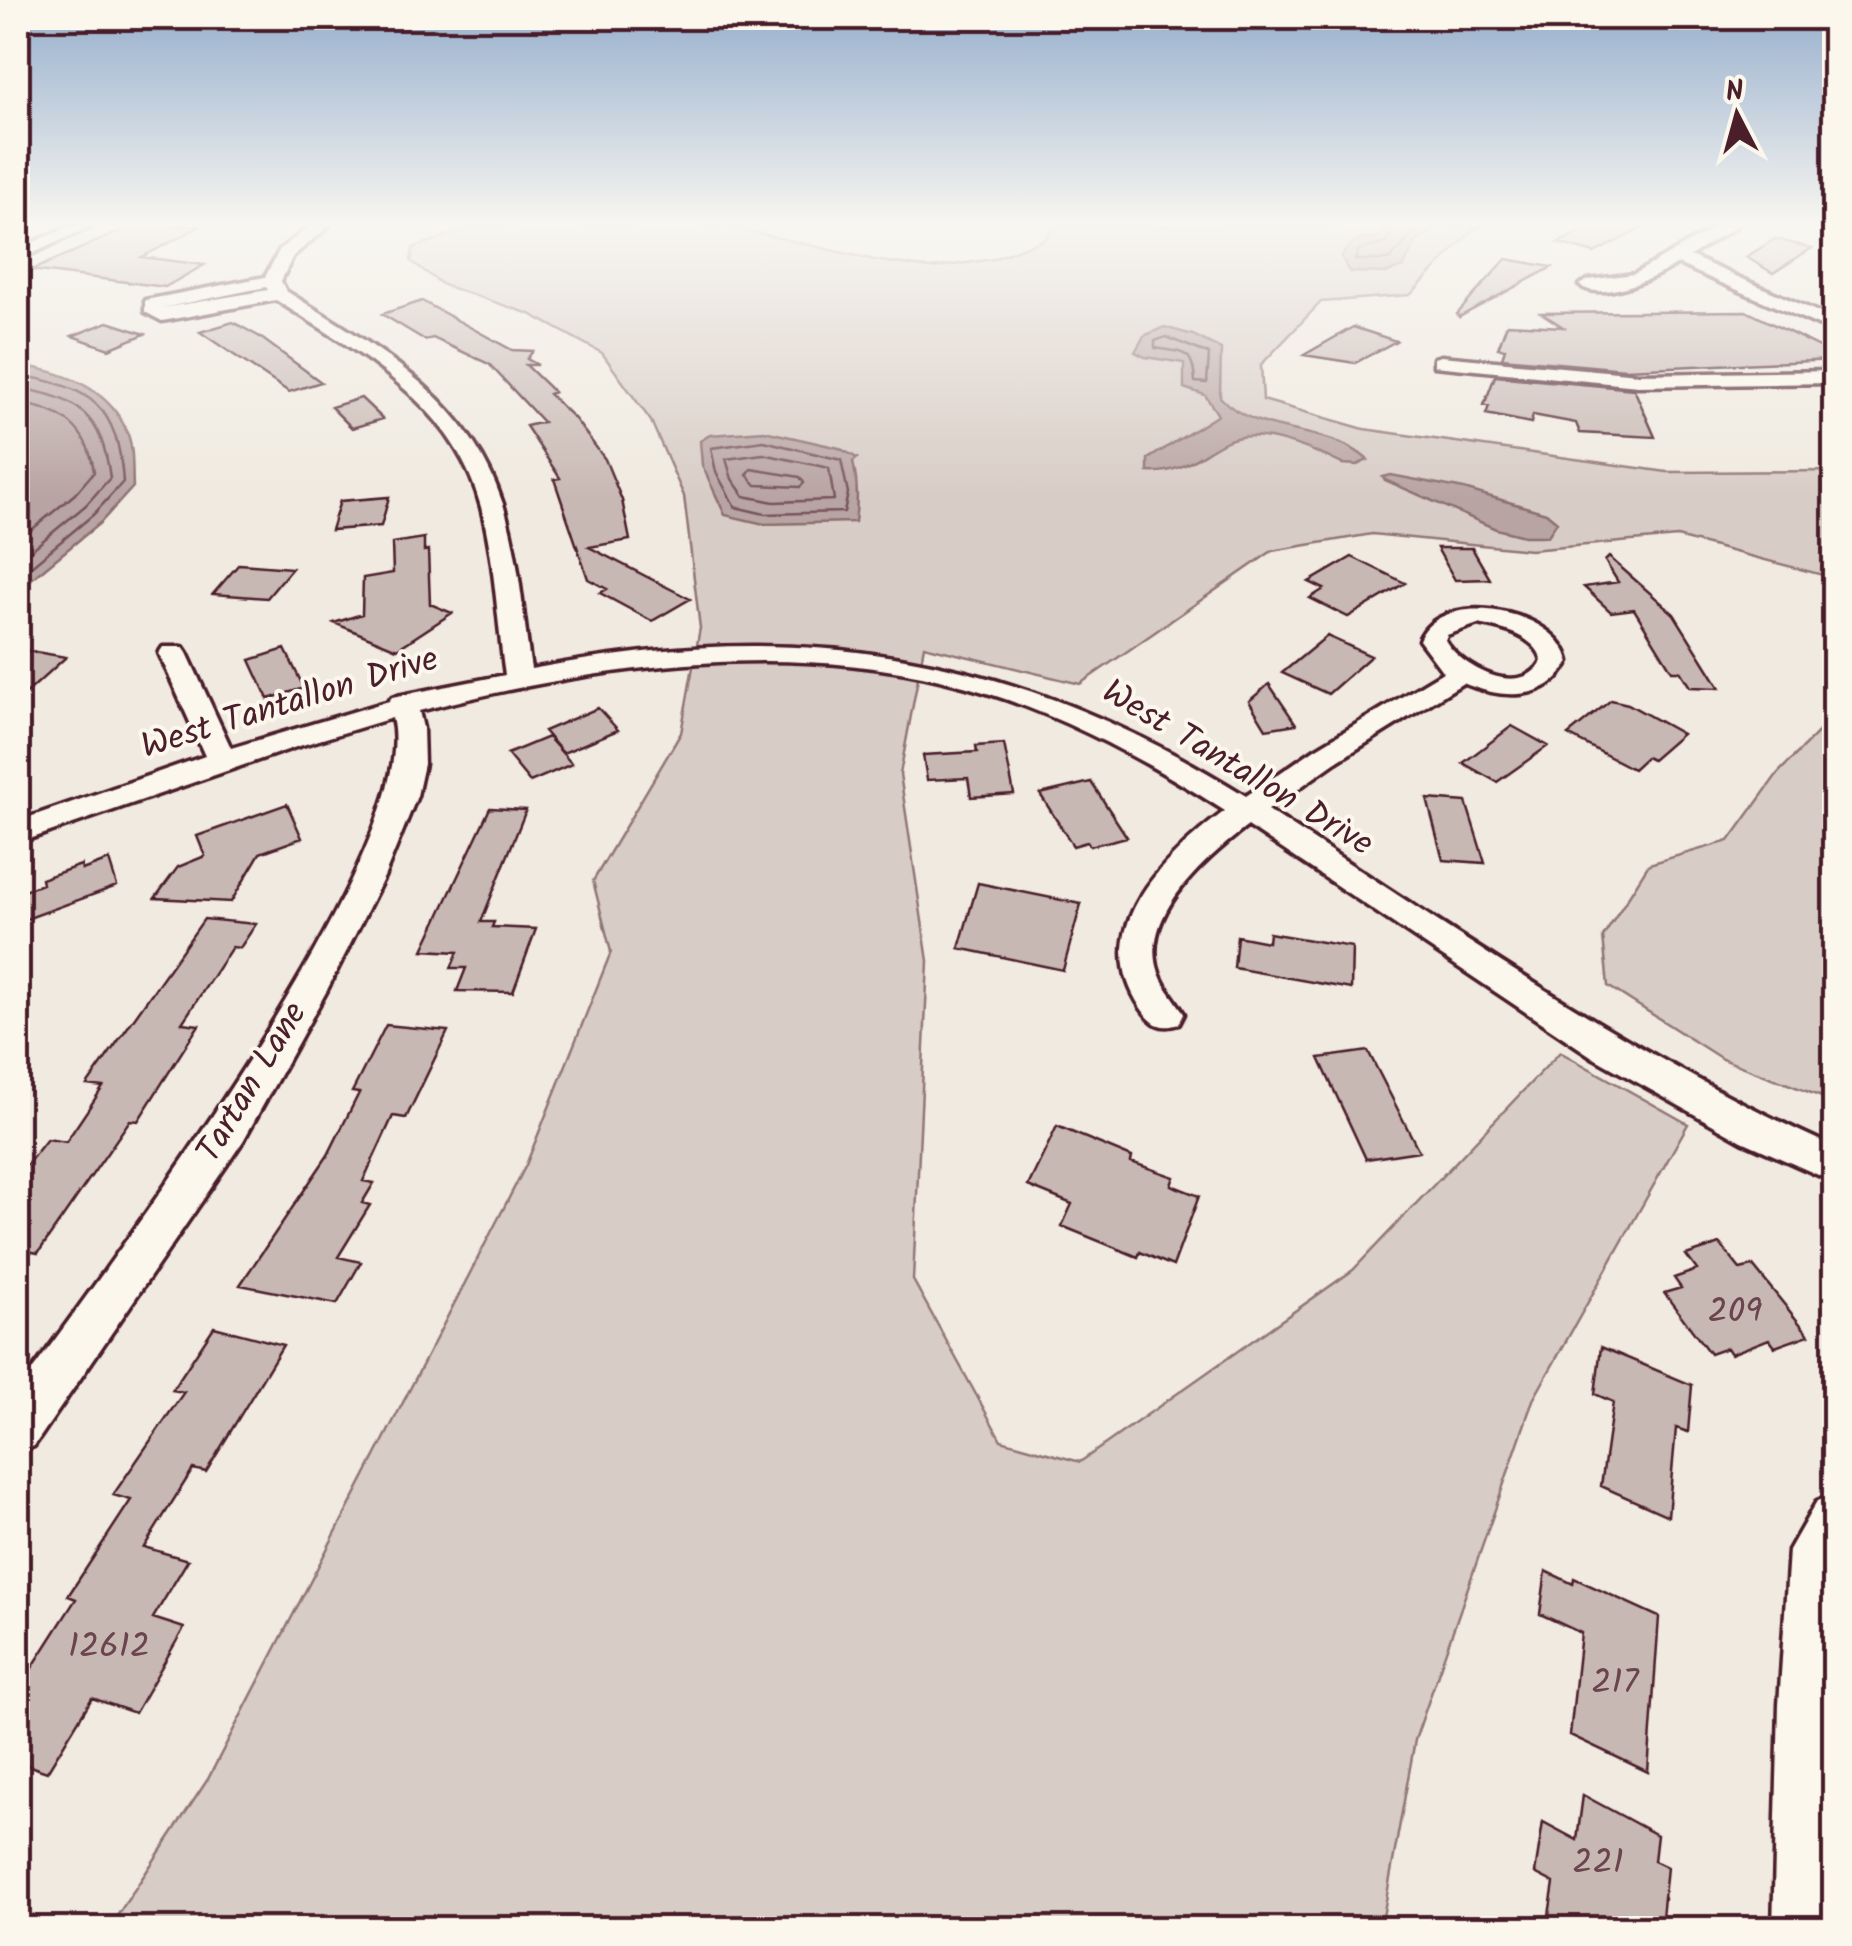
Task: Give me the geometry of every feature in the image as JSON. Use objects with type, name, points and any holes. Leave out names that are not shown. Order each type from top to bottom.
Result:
[{"type":"street","points":[[318,317],[426,392],[465,440],[486,482],[493,508],[520,679]]},
{"type":"street","points":[[1441,362],[1654,380],[1760,382],[1834,377]]},
{"type":"street","points":[[173,653],[222,760]]},
{"type":"street","name":"West Tantallon Drive","points":[[18,832],[222,760],[402,703],[580,667],[710,655],[794,654],[920,668],[1023,695],[1086,720],[1246,810],[1621,1058],[1729,1119],[1834,1165]]},
{"type":"street","points":[[1166,1014],[1146,990],[1138,944],[1147,920],[1190,857],[1246,810],[1460,673]]},
{"type":"street","name":"Tartan Lane","points":[[18,1430],[228,1130],[308,992],[368,877],[402,796],[409,764],[409,728],[402,703]]},
{"type":"street","points":[[1802,1928],[1806,1705],[1814,1550],[1834,1518]]},
{"type":"shaded area","points":[[535,317],[1307,317],[1261,365],[1263,400],[1364,429],[1667,472],[1834,471],[1834,578],[1677,537],[1530,550],[1372,534],[1272,551],[1080,684],[924,646],[900,774],[928,961],[913,1280],[1001,1440],[1080,1462],[1353,1270],[1560,1052],[1688,1124],[1533,1400],[1415,1740],[1381,1928],[109,1928],[208,1779],[526,1165],[611,952],[593,881],[681,733],[700,628],[684,496],[651,421],[602,353]]},
{"type":"shaded area","points":[[1834,716],[1834,1088],[1822,1097],[1722,1059],[1608,986],[1603,937],[1649,864],[1729,841],[1778,773]]},
{"type":"water","points":[[1164,327],[1221,349],[1220,397],[1236,410],[1272,425],[1332,440],[1368,460],[1357,465],[1342,464],[1301,447],[1254,436],[1227,441],[1181,467],[1148,472],[1148,459],[1218,415],[1205,395],[1184,388],[1184,363],[1135,352],[1144,336]]},
{"type":"water","points":[[18,365],[67,377],[108,403],[129,438],[133,487],[101,522],[18,590]]},
{"type":"water","points":[[764,431],[839,448],[857,458],[853,462],[855,522],[764,524],[725,515],[702,465],[700,441],[710,435]]},
{"type":"water","points":[[1391,475],[1464,489],[1546,513],[1557,522],[1548,536],[1524,536],[1496,529],[1383,477]]},
{"type":"building","points":[[387,317],[451,317],[512,350],[533,351],[527,359],[538,365],[526,365],[554,392],[549,394],[575,419],[605,459],[622,500],[630,540],[589,547],[690,599],[652,621],[600,593],[607,589],[588,579],[554,479],[560,478],[526,426],[543,422],[489,364],[433,338],[425,340]]},
{"type":"building","points":[[1547,317],[1758,317],[1834,354],[1834,360],[1625,369],[1502,358],[1505,349],[1498,348],[1507,324],[1563,327]]},
{"type":"building","points":[[108,322],[145,334],[109,349],[72,336]]},
{"type":"building","points":[[233,322],[321,382],[289,392],[200,332]]},
{"type":"building","points":[[1353,327],[1396,341],[1355,363],[1304,355]]},
{"type":"building","points":[[1495,376],[1634,389],[1655,437],[1580,433],[1576,423],[1533,415],[1531,423],[1486,414],[1489,406],[1484,405]]},
{"type":"building","points":[[361,398],[383,419],[352,428],[331,407]]},
{"type":"building","points":[[389,497],[381,526],[331,530],[340,501]]},
{"type":"building","points":[[424,538],[430,604],[452,613],[397,649],[334,623],[362,614],[363,578],[393,573],[392,543]]},
{"type":"building","points":[[1437,548],[1472,548],[1490,579],[1455,580]]},
{"type":"building","points":[[1352,557],[1405,583],[1348,617],[1310,598],[1324,589],[1309,582]]},
{"type":"building","points":[[1609,557],[1674,614],[1720,688],[1690,687],[1680,671],[1672,671],[1634,609],[1611,612],[1584,587],[1618,582],[1605,561]]},
{"type":"building","points":[[239,564],[292,568],[267,598],[213,594]]},
{"type":"building","points":[[1327,636],[1371,656],[1328,694],[1282,673]]},
{"type":"building","points":[[18,649],[66,657],[18,701]]},
{"type":"building","points":[[285,649],[304,688],[268,699],[250,660]]},
{"type":"building","points":[[1269,684],[1296,724],[1266,729],[1249,701]]},
{"type":"building","points":[[1611,700],[1628,704],[1682,734],[1652,760],[1646,757],[1633,769],[1568,735]]},
{"type":"building","points":[[598,708],[618,730],[563,753],[544,731]]},
{"type":"building","points":[[1512,726],[1548,746],[1497,782],[1463,763]]},
{"type":"building","points":[[548,737],[572,764],[530,782],[507,754]]},
{"type":"building","points":[[1004,744],[1014,794],[971,797],[968,778],[927,780],[923,755],[977,752],[976,746]]},
{"type":"building","points":[[1091,782],[1127,837],[1073,846],[1040,794]]},
{"type":"building","points":[[1427,799],[1466,802],[1485,863],[1443,860]]},
{"type":"building","points":[[287,804],[302,838],[260,853],[231,902],[155,898],[178,867],[205,856],[197,836]]},
{"type":"building","points":[[490,808],[526,810],[481,922],[494,922],[492,927],[536,929],[513,992],[457,991],[466,968],[451,968],[458,952],[423,950]]},
{"type":"building","points":[[109,860],[117,886],[18,922],[18,893],[42,884],[41,879]]},
{"type":"building","points":[[978,883],[1081,904],[1063,970],[959,948]]},
{"type":"building","points":[[204,919],[256,924],[240,948],[232,947],[182,1023],[199,1025],[138,1121],[130,1120],[38,1253],[18,1249],[18,1176],[47,1139],[66,1142],[103,1087],[87,1085]]},
{"type":"building","points":[[1269,933],[1352,947],[1351,989],[1234,968],[1237,936],[1268,942]]},
{"type":"building","points":[[386,1025],[448,1031],[406,1118],[393,1116],[363,1181],[374,1183],[362,1203],[370,1205],[338,1257],[361,1262],[337,1304],[240,1285],[328,1155],[359,1093],[352,1092]]},
{"type":"building","points":[[1368,1051],[1419,1151],[1366,1159],[1319,1058]]},
{"type":"building","points":[[1057,1126],[1132,1157],[1131,1162],[1174,1177],[1171,1185],[1199,1196],[1173,1266],[1140,1252],[1138,1257],[1062,1226],[1072,1204],[1028,1186]]},
{"type":"building","points":[[1720,1244],[1740,1269],[1753,1266],[1809,1335],[1775,1347],[1769,1339],[1731,1354],[1727,1348],[1710,1354],[1664,1293],[1681,1288],[1674,1278],[1697,1270],[1686,1255]]},
{"type":"building","points":[[214,1327],[283,1345],[206,1472],[193,1469],[144,1547],[188,1560],[153,1618],[184,1628],[135,1713],[92,1698],[47,1772],[18,1762],[18,1668],[30,1671],[76,1599],[68,1596],[131,1500],[113,1495],[184,1392],[172,1390]]},
{"type":"building","points":[[1601,1347],[1692,1385],[1688,1432],[1676,1428],[1668,1516],[1601,1486],[1613,1402],[1595,1394]]},
{"type":"building","points":[[1546,1571],[1573,1584],[1574,1578],[1659,1617],[1648,1772],[1570,1735],[1581,1633],[1540,1614]]},
{"type":"building","points":[[1583,1795],[1657,1835],[1654,1861],[1667,1867],[1661,1928],[1547,1928],[1554,1883],[1535,1873],[1543,1822],[1577,1840]]}]
